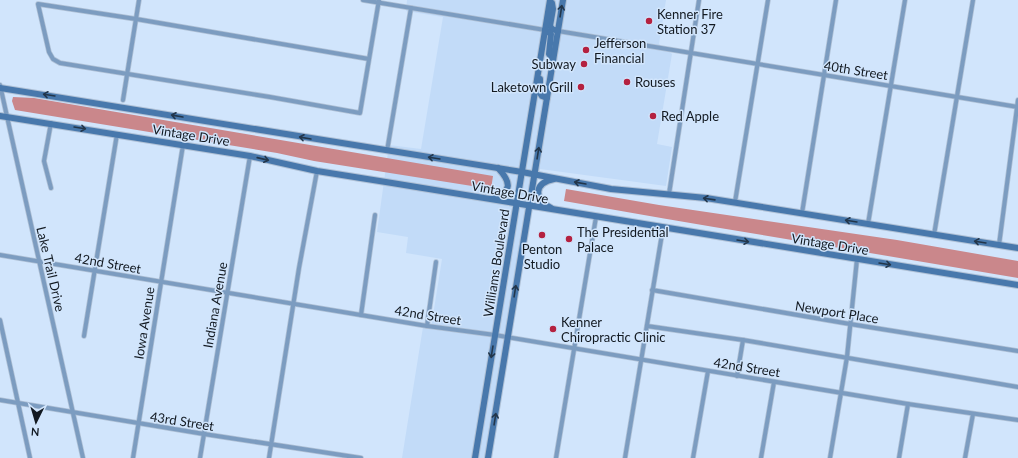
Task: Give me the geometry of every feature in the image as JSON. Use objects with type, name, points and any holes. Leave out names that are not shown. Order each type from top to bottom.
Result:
[{"type":"street","points":[[123,100],[139,0]]},
{"type":"street","points":[[363,0],[378,1],[411,8],[545,30],[551,34],[549,54],[553,59]]},
{"type":"street","points":[[550,0],[553,7],[550,26],[554,30],[558,31]]},
{"type":"street","name":"Williams Boulevard","points":[[475,458],[550,0]]},
{"type":"street","name":"Williams Boulevard","points":[[488,458],[563,0]]},
{"type":"street","points":[[669,194],[699,0]]},
{"type":"street","points":[[735,202],[768,0]]},
{"type":"street","points":[[802,213],[836,0]]},
{"type":"street","points":[[868,224],[904,0]]},
{"type":"street","points":[[934,235],[972,0]]},
{"type":"street","points":[[369,59],[136,19],[38,4],[48,52],[53,59],[60,63],[360,113],[369,59],[378,1]]},
{"type":"street","points":[[387,151],[411,8]]},
{"type":"street","name":"40th Street","points":[[558,31],[1018,107]]},
{"type":"street","points":[[540,59],[540,93],[542,96],[547,98]]},
{"type":"street","name":"Vintage Drive","points":[[0,87],[534,174],[611,189],[735,202],[1018,248]]},
{"type":"street","name":"Lake Trail Drive","points":[[0,87],[3,116],[39,262],[83,458]]},
{"type":"street","points":[[999,245],[1018,100]]},
{"type":"street","name":"Vintage Drive","points":[[3,116],[184,144],[250,156],[317,171],[1018,285]]},
{"type":"street","points":[[50,123],[44,161],[51,188]]},
{"type":"street","points":[[84,336],[117,134]]},
{"type":"street","name":"Iowa Avenue","points":[[133,458],[184,144]]},
{"type":"street","name":"Indiana Avenue","points":[[200,458],[250,156]]},
{"type":"street","points":[[491,199],[504,194],[508,186],[506,177],[498,168]]},
{"type":"street","points":[[269,458],[299,268],[317,171]]},
{"type":"street","points":[[555,210],[545,205],[541,201],[538,192],[543,182],[556,178]]},
{"type":"street","points":[[361,314],[375,215]]},
{"type":"street","points":[[556,458],[596,217]]},
{"type":"street","points":[[625,458],[663,228]]},
{"type":"street","name":"42nd Street","points":[[0,255],[427,326],[508,337],[840,393],[1018,420]]},
{"type":"street","points":[[830,458],[847,357],[857,259]]},
{"type":"street","points":[[427,326],[436,262]]},
{"type":"street","name":"Newport Place","points":[[652,290],[1018,351]]},
{"type":"street","points":[[0,320],[30,458]]},
{"type":"street","points":[[646,326],[847,357],[1018,387]]},
{"type":"street","points":[[737,376],[743,340]]},
{"type":"street","points":[[693,458],[708,371]]},
{"type":"street","points":[[761,458],[774,382]]},
{"type":"street","name":"43rd Street","points":[[0,400],[138,424],[338,456],[361,458]]},
{"type":"street","points":[[899,458],[908,404]]},
{"type":"street","points":[[966,458],[973,414]]},
{"type":"shaded area","points":[[407,0],[666,0],[659,44],[672,54],[657,144],[672,147],[666,186],[540,169],[531,211],[492,458],[402,458],[423,327],[431,328],[442,259],[406,253],[408,237],[377,232],[389,145],[421,149],[443,17],[406,11]]},
{"type":"shaded area","points":[[13,97],[34,98],[493,176],[491,189],[314,161],[277,153],[15,110],[12,101]]},
{"type":"shaded area","points":[[566,189],[659,205],[897,240],[1018,261],[1018,278],[564,201]]},
{"type":"place","name":"Kenner Fire Station 37","points":[[649,21]]},
{"type":"place","name":"Jefferson Financial","points":[[586,50]]},
{"type":"place","name":"Subway","points":[[584,64]]},
{"type":"place","name":"Rouses","points":[[627,82]]},
{"type":"place","name":"Laketown Grill","points":[[581,87]]},
{"type":"place","name":"Red Apple","points":[[653,116]]},
{"type":"place","name":"Penton Studio","points":[[542,235]]},
{"type":"place","name":"The Presidential Palace","points":[[569,239]]},
{"type":"place","name":"Kenner Chiropractic Clinic","points":[[553,329]]}]
